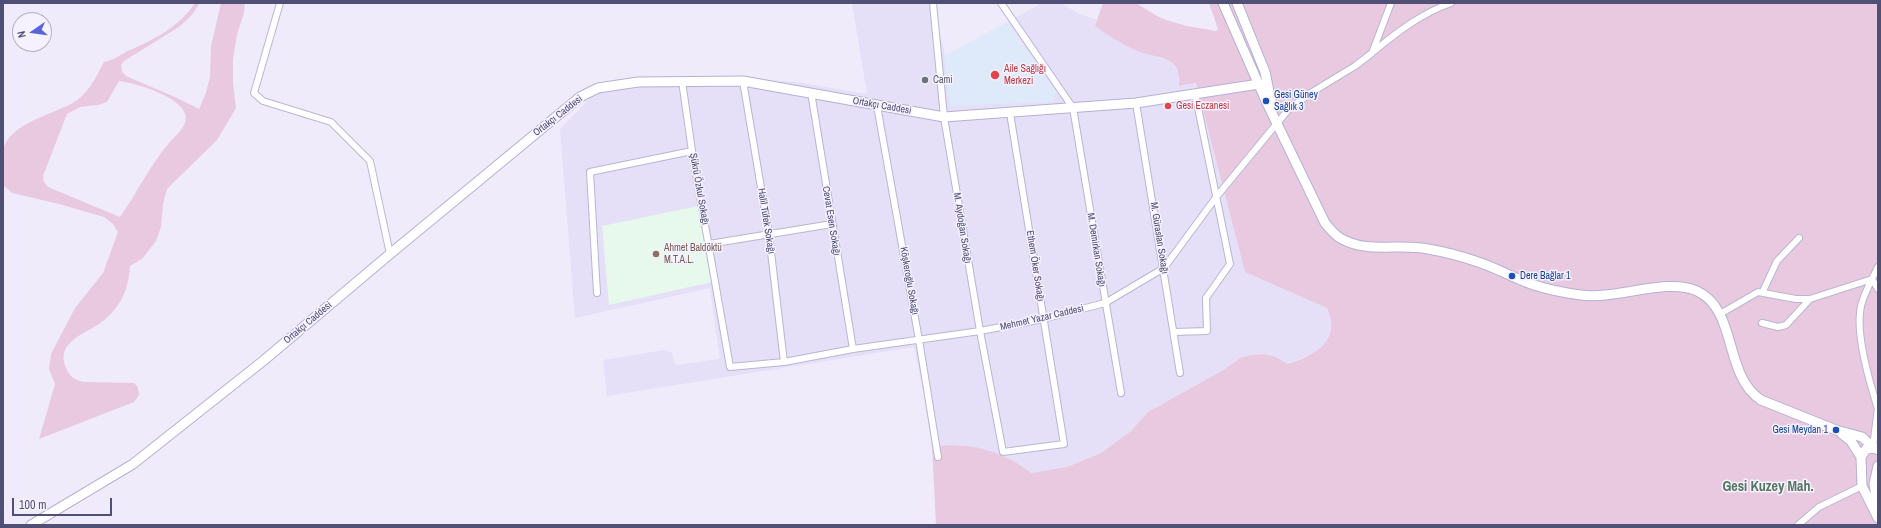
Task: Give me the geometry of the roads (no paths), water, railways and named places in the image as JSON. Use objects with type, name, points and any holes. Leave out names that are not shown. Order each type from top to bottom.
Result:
[{"type":"street","points":[[280,3],[254,92],[263,101],[330,122],[370,161],[390,254]]},
{"type":"street","name":"M. Aydoğan Sokağı","points":[[932,3],[944,117],[980,331],[1003,452]]},
{"type":"street","points":[[1000,3],[1073,108]]},
{"type":"street","points":[[1223,3],[1258,84],[1325,223],[1339,237],[1353,244],[1366,248],[1427,249],[1481,263],[1533,284],[1582,296],[1633,293],[1666,287],[1683,286],[1698,292],[1711,301],[1720,314],[1742,379],[1753,394],[1761,400],[1836,430],[1862,437],[1876,448]]},
{"type":"street","points":[[1237,3],[1265,72],[1276,122]]},
{"type":"street","points":[[1372,52],[1391,3]]},
{"type":"street","name":"Mehmet Yazar Caddesi","points":[[730,367],[784,362],[853,349],[980,331],[1043,319],[1105,303],[1164,268],[1217,196],[1276,122],[1288,110],[1308,94],[1355,66],[1404,27],[1451,3]]},
{"type":"street","name":"Şükrü Özkul Sokağı","points":[[682,81],[692,151],[730,367]]},
{"type":"street","name":"Ortakçı Caddesi","points":[[31,525],[133,464],[263,361],[580,97],[598,88],[638,82],[743,81],[944,117],[1136,102],[1258,84]]},
{"type":"street","name":"Halil Tüfek Sokağı","points":[[743,81],[769,235],[784,362]]},
{"type":"street","name":"Cevat Esen Sokağı","points":[[811,92],[853,349]]},
{"type":"street","points":[[1174,332],[1207,331],[1206,298],[1230,264],[1195,93]]},
{"type":"street","name":"M. Güraslan Sokağı","points":[[1136,102],[1180,373]]},
{"type":"street","name":"Köşkeroğlu Sokağı","points":[[878,106],[938,457]]},
{"type":"street","name":"M. Demirkan Sokağı","points":[[1073,108],[1121,393]]},
{"type":"street","name":"Ethem Öker Sokağı","points":[[1003,452],[1064,444],[1010,113]]},
{"type":"street","points":[[597,293],[590,172],[692,151]]},
{"type":"street","points":[[708,244],[832,224]]},
{"type":"street","points":[[1763,291],[1777,261],[1798,238]]},
{"type":"street","points":[[1876,448],[1878,409],[1862,342],[1860,312],[1862,300],[1878,267]]},
{"type":"street","points":[[1720,314],[1755,292],[1763,291],[1796,299],[1810,299],[1872,279]]},
{"type":"street","points":[[1872,279],[1878,288]]},
{"type":"street","points":[[1762,323],[1783,327],[1810,299]]},
{"type":"street","points":[[1871,379],[1878,379]]},
{"type":"street","points":[[1836,430],[1851,441],[1867,468],[1878,467],[1874,484],[1878,508]]},
{"type":"street","points":[[1876,448],[1866,448],[1861,458],[1862,486],[1878,518]]},
{"type":"street","points":[[1798,525],[1819,506],[1862,486]]},
{"type":"place","name":"Aile Sağlığı Merkezi","points":[[995,75]]},
{"type":"place","name":"Cami","points":[[925,80]]},
{"type":"place","name":"Gesi Güney Sağlık 3","points":[[1266,101]]},
{"type":"place","name":"Gesi Eczanesi","points":[[1168,106]]},
{"type":"place","name":"Ahmet Baldöktü M.T.A.L.","points":[[656,254]]},
{"type":"place","name":"Dere Bağlar 1","points":[[1512,276]]},
{"type":"place","name":"Gesi Meydan 1","points":[[1836,430]]},
{"type":"district","name":"Gesi Kuzey Mah.","points":[[1768,487]]}]
